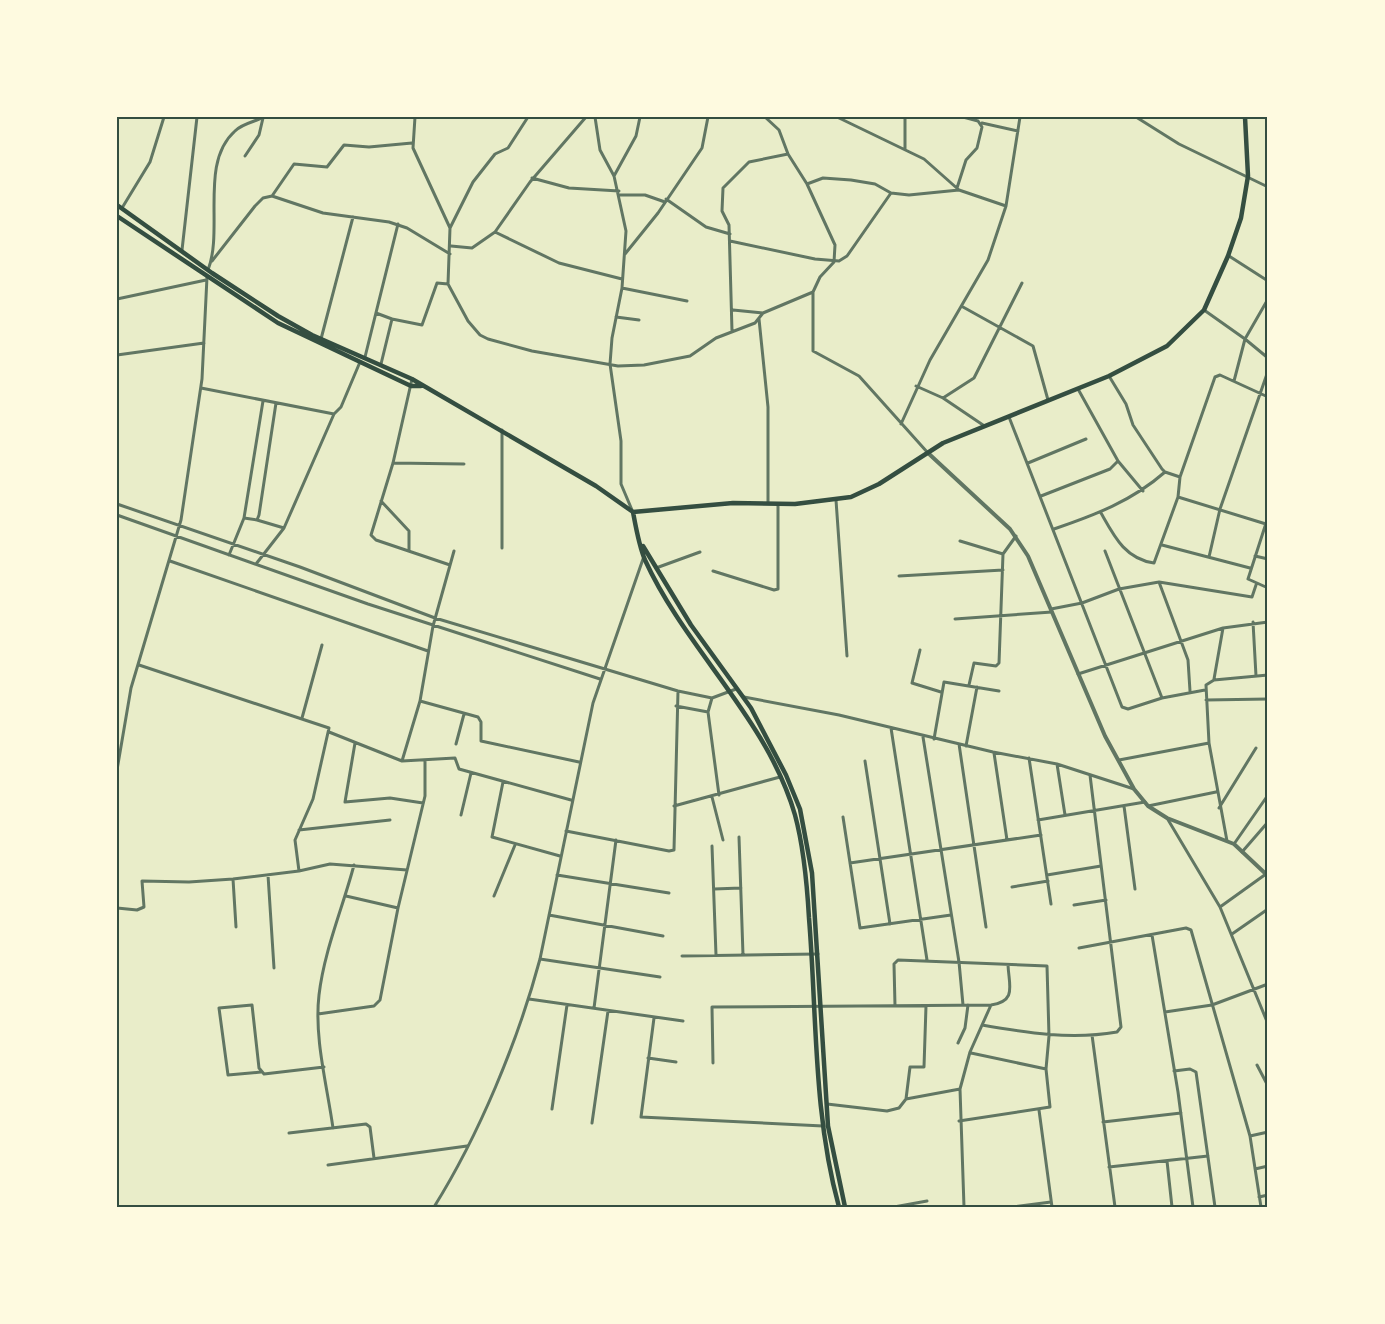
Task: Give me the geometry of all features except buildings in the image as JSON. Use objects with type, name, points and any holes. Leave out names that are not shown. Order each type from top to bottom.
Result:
[{"type":"main road","points":[[120,206],[258,304],[321,339],[381,364],[412,380],[596,486],[633,512],[836,500],[879,484],[943,443],[1007,415],[1109,376],[1167,346],[1204,310],[1228,256],[1241,218],[1248,176],[1245,117]]},
{"type":"main road","points":[[117,217],[206,278],[278,323],[307,339],[411,386],[421,386]]},
{"type":"main road","points":[[633,512],[644,557],[666,598],[734,691],[790,799],[802,844],[815,954]]},
{"type":"main road","points":[[640,541],[704,649]]},
{"type":"main road","points":[[734,691],[742,697],[786,775],[800,809],[807,837],[815,954],[822,1126],[839,1207]]},
{"type":"main road","points":[[817,1006],[828,1126],[845,1207]]},
{"type":"street","points":[[120,206],[150,162],[164,117]]},
{"type":"street","points":[[182,250],[197,117]]},
{"type":"street","points":[[415,117],[412,143],[417,160],[450,228],[448,284],[468,321],[488,339],[532,351],[625,367],[682,358],[732,331],[751,325],[759,320],[763,313]]},
{"type":"street","points":[[450,228],[473,182],[495,154],[508,148],[528,117]]},
{"type":"street","points":[[451,246],[472,248],[495,232],[532,178],[586,117]]},
{"type":"street","points":[[595,117],[600,150],[614,177],[626,231],[622,288],[610,364],[621,441],[621,484],[633,512]]},
{"type":"street","points":[[614,177],[636,136],[640,117]]},
{"type":"street","points":[[625,254],[702,148],[708,117]]},
{"type":"street","points":[[765,117],[779,130],[788,154],[807,184],[835,245],[834,262]]},
{"type":"street","points":[[837,117],[924,159],[939,176],[958,189],[1006,206]]},
{"type":"street","points":[[905,117],[905,149]]},
{"type":"street","points":[[963,117],[1018,131]]},
{"type":"street","points":[[901,424],[916,386],[988,260],[1006,206],[1020,117]]},
{"type":"street","points":[[1136,117],[1179,144],[1268,187]]},
{"type":"street","points":[[244,156],[259,135],[264,118]]},
{"type":"street","points":[[117,770],[122,735],[138,664],[180,526],[201,388],[206,278],[215,239],[215,179],[229,137],[235,130],[264,118]]},
{"type":"street","points":[[958,189],[966,160],[979,144],[981,123]]},
{"type":"street","points":[[272,196],[294,164],[327,168],[344,145],[369,147],[412,143]]},
{"type":"street","points":[[732,331],[730,234],[729,220],[722,211],[723,188],[749,162],[788,154]]},
{"type":"street","points":[[532,178],[569,188],[645,195],[665,200],[706,227],[730,234]]},
{"type":"street","points":[[807,184],[823,178],[851,180],[876,184],[891,193],[909,195],[958,189]]},
{"type":"street","points":[[891,193],[847,255],[834,262],[820,277],[813,292],[813,351],[859,376],[928,453],[1016,536],[1028,556],[1117,761],[1134,789],[1147,804],[1167,818],[1234,844],[1267,875],[1220,907]]},
{"type":"street","points":[[211,261],[262,198],[272,196],[323,213],[398,224],[450,254]]},
{"type":"street","points":[[321,339],[353,217]]},
{"type":"street","points":[[365,357],[398,224]]},
{"type":"street","points":[[495,232],[559,263],[622,279]]},
{"type":"street","points":[[730,241],[834,262]]},
{"type":"street","points":[[1228,256],[1268,281]]},
{"type":"street","points":[[117,299],[206,278]]},
{"type":"street","points":[[376,314],[422,325],[437,283],[448,284]]},
{"type":"street","points":[[943,398],[974,378],[1022,283]]},
{"type":"street","points":[[622,288],[687,301]]},
{"type":"street","points":[[732,310],[763,313],[813,292]]},
{"type":"street","points":[[1234,381],[1245,339],[1268,298]]},
{"type":"street","points":[[963,307],[1033,346],[1048,400]]},
{"type":"street","points":[[1204,310],[1268,358]]},
{"type":"street","points":[[616,317],[639,320]]},
{"type":"street","points":[[381,364],[393,319]]},
{"type":"street","points":[[759,320],[768,407],[768,503]]},
{"type":"street","points":[[117,355],[204,343]]},
{"type":"street","points":[[256,564],[284,528],[334,414],[341,407],[360,362]]},
{"type":"street","points":[[1209,557],[1220,509],[1268,371]]},
{"type":"street","points":[[1101,513],[1123,549],[1134,557],[1154,563],[1178,497],[1180,477],[1215,377],[1220,375],[1268,397]]},
{"type":"street","points":[[1109,376],[1126,404],[1132,425],[1165,472],[1180,477]]},
{"type":"street","points":[[412,380],[393,463],[372,537],[450,566]]},
{"type":"street","points":[[916,386],[943,398],[983,425]]},
{"type":"street","points":[[1077,387],[1119,461],[1143,491]]},
{"type":"street","points":[[201,388],[334,414]]},
{"type":"street","points":[[230,555],[244,518],[263,401]]},
{"type":"street","points":[[257,520],[276,403]]},
{"type":"street","points":[[1007,415],[1124,709],[1161,698],[1205,690]]},
{"type":"street","points":[[502,430],[502,548]]},
{"type":"street","points":[[1028,463],[1086,439]]},
{"type":"street","points":[[1041,496],[1110,469],[1119,461]]},
{"type":"street","points":[[393,463],[464,464]]},
{"type":"street","points":[[1054,530],[1101,513],[1143,491],[1165,472]]},
{"type":"street","points":[[1178,497],[1266,524]]},
{"type":"street","points":[[836,500],[848,656]]},
{"type":"street","points":[[381,501],[409,531],[409,551]]},
{"type":"street","points":[[117,504],[264,554],[435,618],[678,691],[712,698],[734,691]]},
{"type":"street","points":[[713,571],[774,591],[778,589],[777,504]]},
{"type":"street","points":[[117,515],[433,626],[600,679]]},
{"type":"street","points":[[1268,517],[1250,568],[1248,581],[1268,588]]},
{"type":"street","points":[[244,518],[284,528]]},
{"type":"street","points":[[969,685],[974,663],[996,666],[999,663],[1003,618],[1003,554],[1016,536]]},
{"type":"street","points":[[960,541],[1003,554]]},
{"type":"street","points":[[1161,545],[1250,568]]},
{"type":"street","points":[[402,761],[420,701],[433,626],[454,551]]},
{"type":"street","points":[[1105,551],[1161,698]]},
{"type":"street","points":[[656,568],[700,552]]},
{"type":"street","points":[[1255,555],[1268,559]]},
{"type":"street","points":[[447,1207],[435,1207],[467,1146],[529,999],[540,959],[579,762],[600,679],[644,557]]},
{"type":"street","points":[[170,561],[428,651]]},
{"type":"street","points":[[898,576],[1003,570]]},
{"type":"street","points":[[1159,582],[1190,666],[1190,692]]},
{"type":"street","points":[[955,619],[1003,618],[1052,611],[1119,589],[1159,582],[1252,597],[1256,585]]},
{"type":"street","points":[[1078,674],[1223,628],[1253,622],[1268,622]]},
{"type":"street","points":[[1253,622],[1256,676]]},
{"type":"street","points":[[1214,680],[1223,628]]},
{"type":"street","points":[[302,718],[322,645]]},
{"type":"street","points":[[920,650],[912,683],[941,692]]},
{"type":"street","points":[[138,664],[327,727],[329,732],[313,799],[295,844],[299,871]]},
{"type":"street","points":[[1227,841],[1216,792],[1205,690],[1208,681],[1268,675]]},
{"type":"street","points":[[934,739],[944,682],[999,691]]},
{"type":"street","points":[[966,746],[976,687]]},
{"type":"street","points":[[566,831],[672,851],[675,847],[678,691]]},
{"type":"street","points":[[742,697],[1057,764],[1134,789]]},
{"type":"street","points":[[712,698],[708,712],[719,795]]},
{"type":"street","points":[[1206,700],[1268,699]]},
{"type":"street","points":[[420,701],[480,719],[481,741],[579,762]]},
{"type":"street","points":[[676,706],[708,712]]},
{"type":"street","points":[[456,744],[465,714]]},
{"type":"street","points":[[891,728],[927,961]]},
{"type":"street","points":[[329,732],[402,761],[455,758],[457,768],[571,800]]},
{"type":"street","points":[[117,734],[122,735]]},
{"type":"street","points":[[923,736],[959,962],[963,1005]]},
{"type":"street","points":[[355,742],[345,802],[390,798],[423,803]]},
{"type":"street","points":[[1117,761],[1209,743]]},
{"type":"street","points":[[959,744],[986,927]]},
{"type":"street","points":[[1219,808],[1256,748]]},
{"type":"street","points":[[993,752],[1007,840]]},
{"type":"street","points":[[1029,758],[1051,904]]},
{"type":"street","points":[[318,1014],[378,1004],[423,803],[426,787],[425,760]]},
{"type":"street","points":[[865,761],[890,924]]},
{"type":"street","points":[[1057,764],[1065,815]]},
{"type":"street","points":[[461,815],[471,772]]},
{"type":"street","points":[[674,806],[786,775]]},
{"type":"street","points":[[982,1025],[1049,1036],[1117,1032],[1120,1027],[1112,942],[1090,775]]},
{"type":"street","points":[[503,782],[492,835],[515,844],[560,856]]},
{"type":"street","points":[[1038,820],[1216,792]]},
{"type":"street","points":[[1234,844],[1268,795]]},
{"type":"street","points":[[712,797],[723,840]]},
{"type":"street","points":[[1124,806],[1135,888]]},
{"type":"street","points":[[843,817],[860,928],[951,915]]},
{"type":"street","points":[[1167,818],[1220,907],[1268,1024]]},
{"type":"street","points":[[299,830],[390,820]]},
{"type":"street","points":[[1242,852],[1268,822]]},
{"type":"street","points":[[850,863],[1041,835]]},
{"type":"street","points":[[739,837],[743,955]]},
{"type":"street","points":[[594,1008],[616,840]]},
{"type":"street","points":[[494,896],[515,844]]},
{"type":"street","points":[[712,846],[716,956]]},
{"type":"street","points":[[117,908],[137,910],[144,907],[142,881],[189,882],[233,879],[299,871],[330,864],[407,870]]},
{"type":"street","points":[[333,1128],[318,1014],[320,985],[354,865]]},
{"type":"street","points":[[1047,875],[1101,866]]},
{"type":"street","points":[[268,875],[274,968]]},
{"type":"street","points":[[557,875],[669,893]]},
{"type":"street","points":[[233,879],[236,927]]},
{"type":"street","points":[[1012,887],[1048,881]]},
{"type":"street","points":[[714,889],[741,888]]},
{"type":"street","points":[[346,896],[398,908]]},
{"type":"street","points":[[1074,905],[1106,900]]},
{"type":"street","points":[[1232,934],[1268,909]]},
{"type":"street","points":[[549,915],[663,936]]},
{"type":"street","points":[[1079,948],[1186,928],[1191,930],[1250,1136],[1261,1207]]},
{"type":"street","points":[[1152,935],[1193,1207]]},
{"type":"street","points":[[682,956],[815,954]]},
{"type":"street","points":[[540,959],[660,977]]},
{"type":"street","points":[[895,1006],[896,961],[1047,966],[1049,1036],[1046,1069],[1050,1107],[959,1121]]},
{"type":"street","points":[[713,1063],[712,1007],[991,1005],[1006,1002],[1009,997],[1008,964]]},
{"type":"street","points":[[1165,1012],[1212,1005],[1255,991],[1268,984]]},
{"type":"street","points":[[529,999],[683,1021]]},
{"type":"street","points":[[261,1072],[252,1005],[221,1006],[219,1009],[228,1076],[261,1072],[273,1074],[324,1067]]},
{"type":"street","points":[[552,1108],[567,1005]]},
{"type":"street","points":[[958,1043],[965,1028],[968,1005]]},
{"type":"street","points":[[964,1207],[959,1121],[960,1089],[970,1053],[991,1005]]},
{"type":"street","points":[[826,1104],[887,1111],[899,1108],[906,1099],[910,1067],[924,1067],[926,1006]]},
{"type":"street","points":[[592,1123],[608,1011]]},
{"type":"street","points":[[654,1018],[641,1109],[643,1118],[828,1126]]},
{"type":"street","points":[[1092,1035],[1114,1207]]},
{"type":"street","points":[[970,1053],[1046,1069]]},
{"type":"street","points":[[648,1058],[676,1062]]},
{"type":"street","points":[[1257,1065],[1268,1086]]},
{"type":"street","points":[[1174,1071],[1190,1069],[1196,1072],[1215,1207]]},
{"type":"street","points":[[906,1099],[960,1089]]},
{"type":"street","points":[[1039,1110],[1052,1207]]},
{"type":"street","points":[[1103,1122],[1180,1113]]},
{"type":"street","points":[[289,1133],[369,1125],[374,1158]]},
{"type":"street","points":[[1250,1136],[1268,1132]]},
{"type":"street","points":[[328,1165],[467,1146]]},
{"type":"street","points":[[1109,1167],[1208,1156]]},
{"type":"street","points":[[1167,1161],[1172,1207]]},
{"type":"street","points":[[1255,1168],[1268,1166]]},
{"type":"street","points":[[1259,1197],[1268,1195]]},
{"type":"street","points":[[894,1207],[927,1201]]},
{"type":"street","points":[[1012,1207],[1051,1202]]}]
